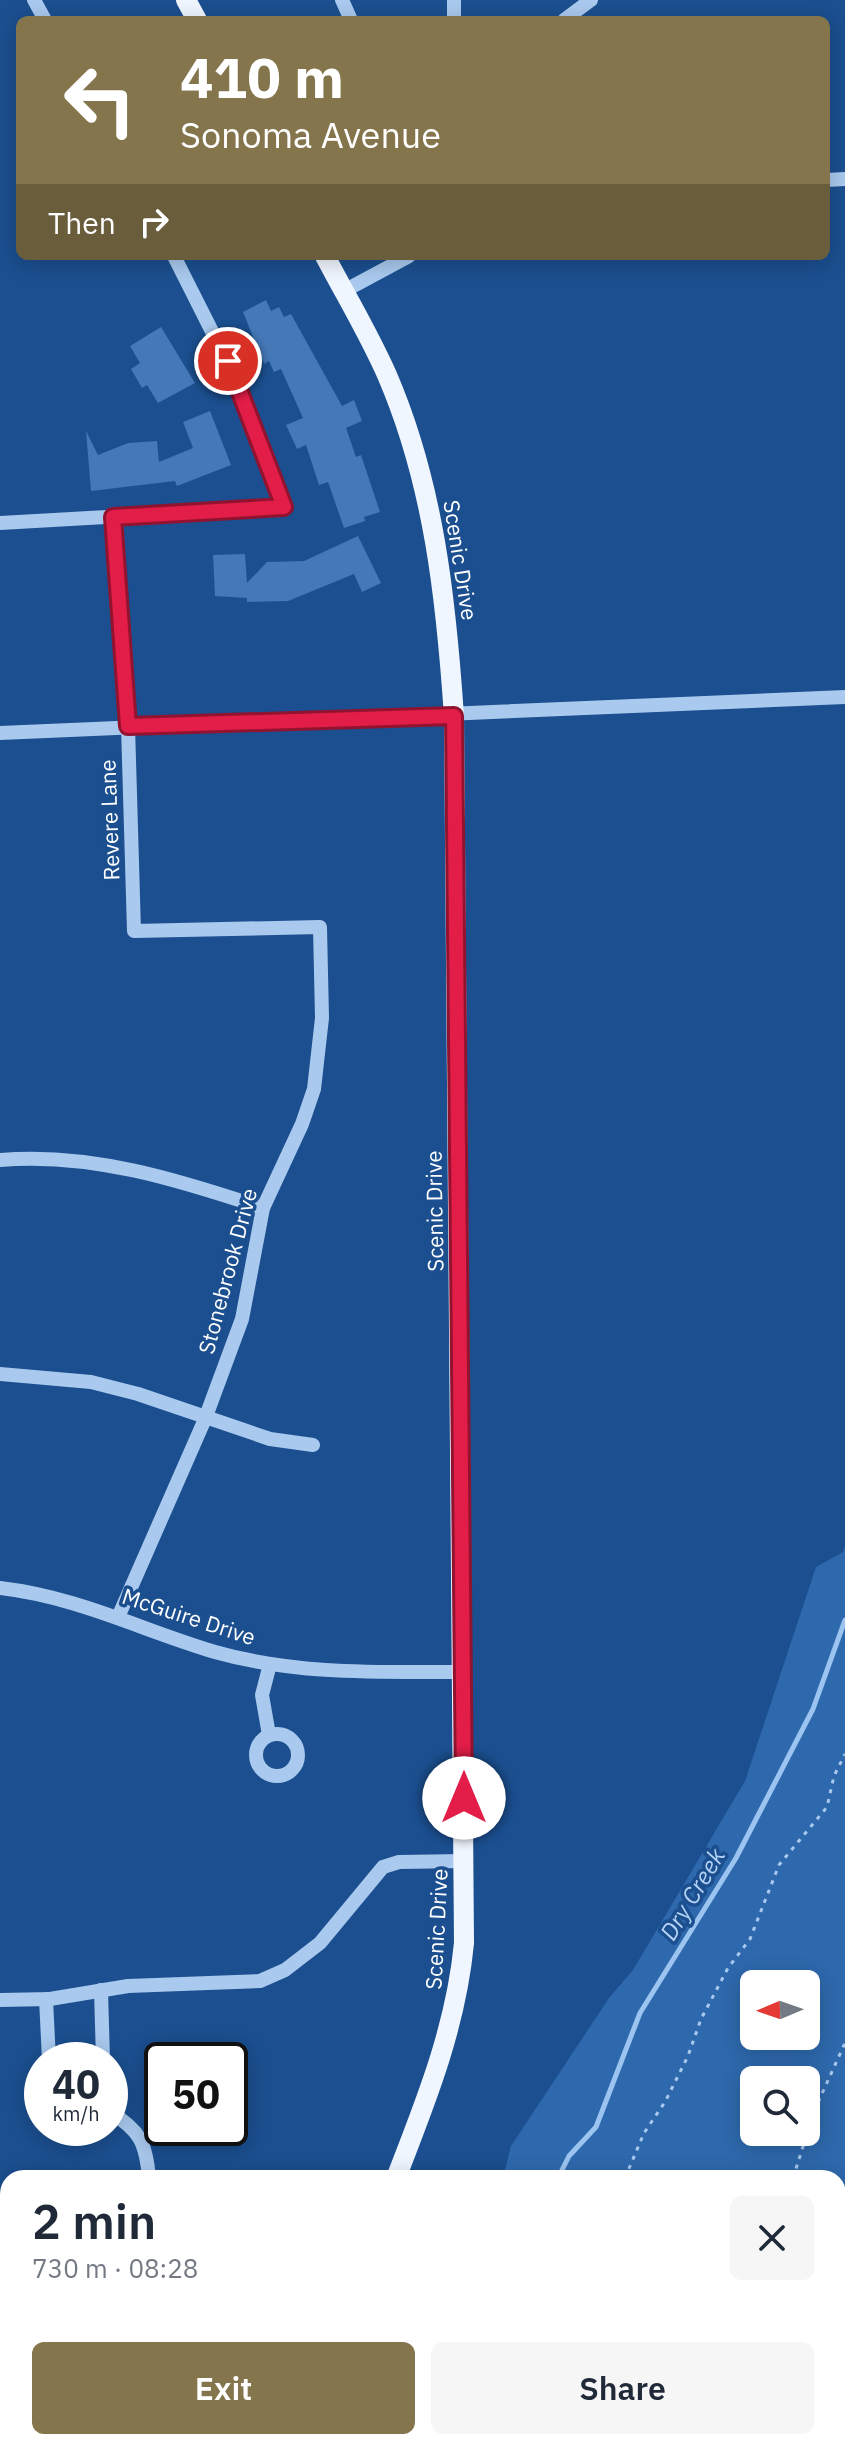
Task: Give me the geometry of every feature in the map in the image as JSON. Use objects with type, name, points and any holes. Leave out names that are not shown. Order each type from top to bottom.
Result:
[{"type":"main road","name":"Scenic Drive","points":[[327,260],[388,377],[427,497],[447,611],[454,716],[464,1943],[453,2018],[441,2062],[399,2170]]},
{"type":"street","points":[[569,16],[591,0]]},
{"type":"street","points":[[0,523],[284,507],[237,381],[176,260]]},
{"type":"street","points":[[344,291],[402,260]]},
{"type":"street","name":"Revere Lane","points":[[113,517],[128,726],[134,931],[320,927]]},
{"type":"street","points":[[0,733],[845,697]]},
{"type":"street","name":"Stonebrook Drive","points":[[119,1615],[205,1419],[242,1319],[263,1208],[302,1124],[314,1089],[322,1018],[320,927]]},
{"type":"street","points":[[0,1160],[54,1159],[166,1175],[263,1208]]},
{"type":"street","points":[[0,1374],[91,1382],[138,1394],[270,1439],[313,1445]]},
{"type":"street","name":"McGuire Drive","points":[[0,1588],[69,1600],[119,1615],[216,1652],[270,1664],[336,1671],[463,1672]]},
{"type":"street","points":[[269,1735],[262,1695],[270,1664]]},
{"type":"street","points":[[0,2000],[46,1999],[128,1986],[260,1981],[285,1970],[320,1943],[383,1867],[399,1862],[464,1861]]},
{"type":"street","points":[[101,1990],[102,2042]]},
{"type":"street","points":[[46,1999],[48,2042]]},
{"type":"street","points":[[128,2122],[134,2126],[144,2146],[148,2170]]},
{"type":"path","points":[[628,2170],[644,2133],[665,2102],[688,2056],[701,2019],[728,1968],[750,1939],[779,1865],[827,1807],[834,1776],[845,1754]]},
{"type":"path","points":[[796,2170],[815,2109],[845,2043]]},
{"type":"shaded area","points":[[845,1546],[845,2170],[505,2170],[511,2146],[609,1998],[633,1970],[745,1781],[816,1567],[843,1552]]},
{"type":"building","points":[[266,300],[271,311],[279,307],[284,317],[291,314],[342,406],[354,400],[362,421],[346,428],[356,457],[361,455],[380,512],[364,517],[365,521],[344,528],[328,482],[319,485],[306,445],[297,449],[286,425],[303,418],[281,369],[274,372],[269,361],[264,364],[243,312]]},
{"type":"building","points":[[161,327],[195,383],[158,403],[147,385],[142,388],[131,369],[140,363],[130,346]]},
{"type":"building","points":[[210,411],[231,465],[177,486],[175,481],[91,491],[86,431],[98,455],[128,443],[157,441],[159,462],[193,448],[183,422]]},
{"type":"building","points":[[358,536],[381,583],[362,592],[354,574],[288,601],[247,602],[247,598],[215,596],[213,555],[245,554],[247,583],[267,562],[304,561]]},
{"type":"waterway","name":"Dry Creek","points":[[562,2170],[569,2156],[596,2127],[640,2013],[736,1858],[813,1709],[845,1620]]},
{"type":"route","points":[[228,361],[284,507],[113,517],[128,726],[454,716],[464,1798]]}]
